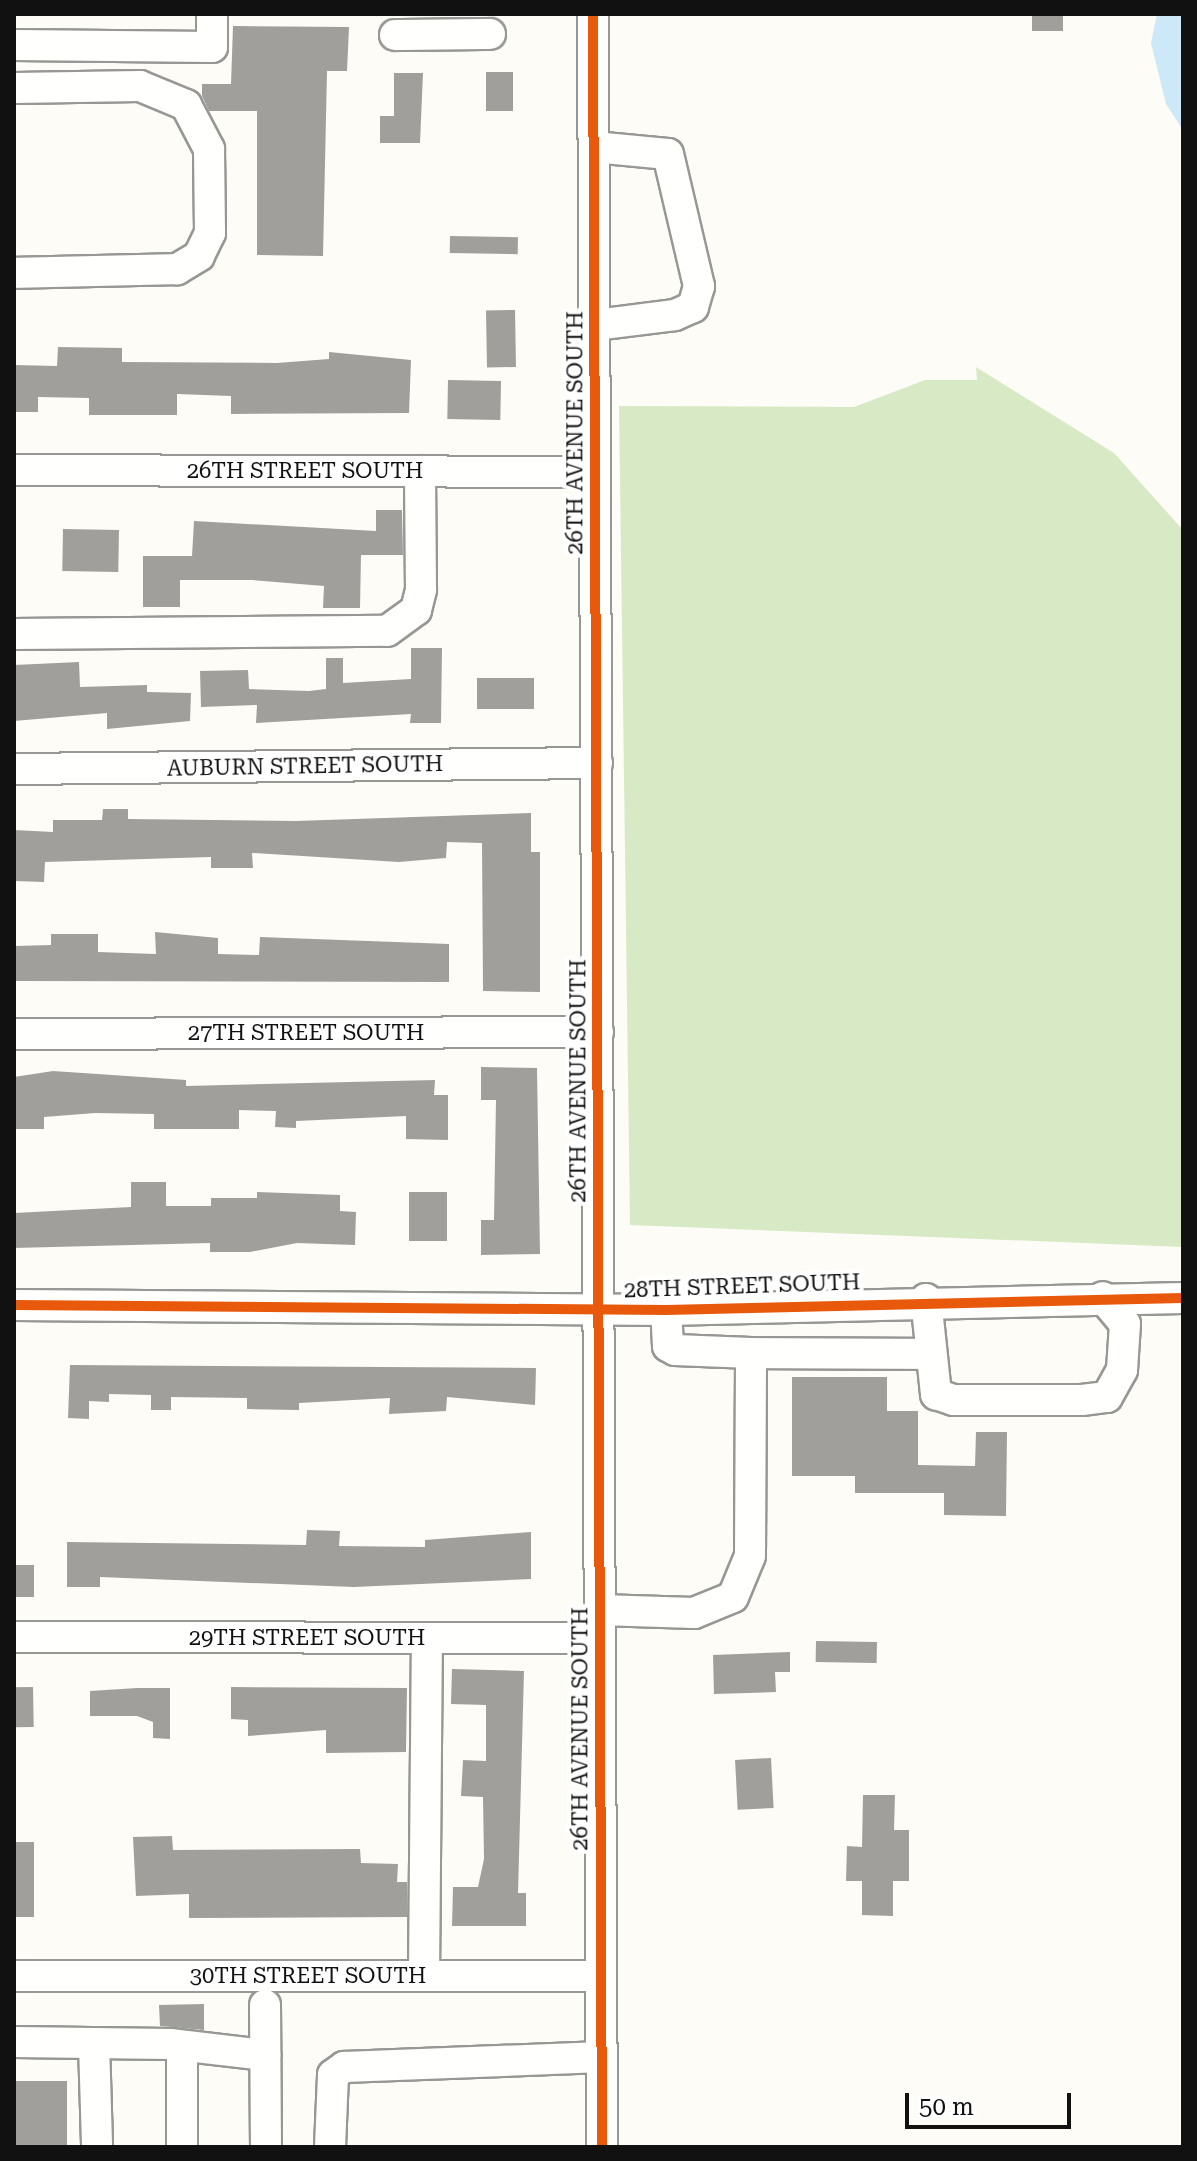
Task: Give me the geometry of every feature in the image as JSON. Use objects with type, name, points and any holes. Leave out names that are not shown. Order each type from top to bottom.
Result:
[{"type":"street","points":[[14,45],[212,47],[212,14]]},
{"type":"street","name":"26TH AVENUE SOUTH","points":[[593,14],[602,2147]]},
{"type":"street","points":[[395,35],[433,25],[490,34]]},
{"type":"street","points":[[14,88],[140,86],[186,105],[209,149],[210,233],[199,256],[177,269],[14,273]]},
{"type":"street","points":[[594,147],[656,150],[674,163],[699,297],[675,315],[595,325]]},
{"type":"street","name":"26TH STREET SOUTH","points":[[14,470],[595,472]]},
{"type":"street","points":[[14,634],[387,631],[416,610],[421,590],[420,471]]},
{"type":"street","name":"AUBURN STREET SOUTH","points":[[14,769],[597,763]]},
{"type":"street","name":"27TH STREET SOUTH","points":[[14,1034],[598,1032]]},
{"type":"street","points":[[926,1299],[929,1354],[936,1394],[953,1400],[1107,1397],[1119,1386],[1125,1324],[1102,1297]]},
{"type":"street","name":"28TH STREET SOUTH","points":[[14,1305],[666,1310],[926,1299],[1183,1298]]},
{"type":"street","points":[[666,1310],[668,1346],[675,1350],[929,1354]]},
{"type":"street","name":"29TH STREET SOUTH","points":[[14,1637],[427,1638],[694,1613],[733,1597],[750,1556],[751,1353]]},
{"type":"street","points":[[424,1975],[427,1638]]},
{"type":"street","name":"30TH STREET SOUTH","points":[[14,1976],[601,1976]]},
{"type":"street","points":[[265,2005],[266,2147]]},
{"type":"street","points":[[14,2042],[182,2046],[265,2055]]},
{"type":"street","points":[[94,2043],[97,2147]]},
{"type":"street","points":[[182,2046],[182,2147]]},
{"type":"street","points":[[330,2147],[333,2075],[344,2067],[602,2057]]},
{"type":"green space","points":[[976,367],[1114,453],[1183,530],[1183,1247],[630,1225],[619,406],[854,407],[925,380],[977,380]]},
{"type":"water","points":[[1157,14],[1183,14],[1183,130],[1166,104],[1151,43]]},
{"type":"building","points":[[1032,14],[1063,14],[1063,31],[1032,31]]},
{"type":"building","points":[[233,26],[349,27],[347,71],[327,71],[323,256],[257,255],[257,111],[209,111],[202,96],[202,84],[231,84]]},
{"type":"building","points":[[486,72],[513,72],[513,111],[486,111]]},
{"type":"building","points":[[394,73],[423,73],[420,143],[380,143],[380,116],[394,116]]},
{"type":"building","points":[[450,236],[518,237],[518,254],[450,253]]},
{"type":"building","points":[[515,310],[516,367],[487,367],[486,311]]},
{"type":"building","points":[[58,347],[122,348],[122,362],[277,363],[329,359],[329,352],[411,360],[409,413],[231,414],[231,396],[177,394],[177,415],[89,415],[89,398],[38,397],[38,412],[14,412],[14,365],[57,366]]},
{"type":"building","points":[[448,380],[501,381],[500,420],[447,419]]},
{"type":"building","points":[[376,510],[402,510],[403,555],[361,555],[360,608],[323,608],[324,586],[252,580],[180,580],[180,607],[143,607],[143,556],[192,556],[194,521],[376,531]]},
{"type":"building","points":[[63,529],[119,530],[118,572],[62,571]]},
{"type":"building","points":[[411,648],[442,648],[441,723],[410,723],[411,714],[256,723],[257,705],[201,707],[200,671],[248,670],[249,689],[309,691],[326,689],[326,658],[343,658],[343,683],[411,679]]},
{"type":"building","points":[[79,662],[80,687],[147,685],[147,692],[191,693],[190,721],[107,729],[107,713],[14,721],[14,665]]},
{"type":"building","points":[[477,678],[534,678],[534,709],[477,709]]},
{"type":"building","points":[[103,809],[128,809],[128,819],[296,821],[531,813],[531,852],[540,852],[540,992],[483,991],[482,843],[447,842],[446,858],[399,862],[252,853],[253,868],[211,868],[211,857],[45,862],[44,882],[14,881],[14,830],[53,832],[53,820],[102,820]]},
{"type":"building","points":[[155,932],[218,938],[218,954],[259,955],[260,937],[449,944],[449,982],[14,981],[14,946],[51,945],[51,934],[98,934],[98,952],[156,954]]},
{"type":"building","points":[[481,1067],[537,1068],[540,1254],[481,1255],[481,1220],[494,1220],[496,1100],[481,1100]]},
{"type":"building","points":[[53,1071],[186,1080],[186,1086],[435,1080],[434,1095],[448,1095],[448,1140],[406,1139],[406,1116],[296,1121],[296,1128],[275,1127],[276,1111],[239,1110],[239,1129],[154,1129],[154,1114],[95,1113],[44,1117],[44,1129],[14,1129],[14,1077]]},
{"type":"building","points":[[131,1182],[166,1182],[166,1206],[211,1206],[211,1198],[257,1198],[257,1192],[340,1195],[340,1211],[356,1212],[355,1245],[297,1243],[250,1252],[210,1252],[210,1243],[14,1248],[14,1213],[131,1207]]},
{"type":"building","points":[[409,1192],[447,1192],[447,1241],[409,1241]]},
{"type":"building","points":[[70,1365],[536,1368],[535,1405],[447,1397],[446,1411],[389,1414],[390,1398],[299,1403],[299,1410],[247,1409],[247,1398],[171,1397],[171,1410],[151,1410],[151,1395],[109,1394],[109,1402],[89,1401],[89,1419],[68,1418]]},
{"type":"building","points":[[792,1377],[887,1377],[887,1411],[918,1411],[918,1465],[975,1466],[976,1432],[1007,1432],[1006,1516],[944,1515],[944,1493],[855,1493],[855,1476],[792,1476]]},
{"type":"building","points":[[307,1530],[340,1531],[339,1546],[425,1547],[425,1540],[531,1532],[531,1579],[354,1587],[100,1577],[100,1587],[67,1587],[67,1542],[306,1545]]},
{"type":"building","points":[[14,1565],[34,1565],[34,1597],[14,1597]]},
{"type":"building","points":[[816,1641],[877,1642],[877,1663],[816,1662]]},
{"type":"building","points":[[790,1652],[790,1672],[775,1672],[776,1692],[714,1694],[713,1655]]},
{"type":"building","points":[[452,1669],[524,1671],[518,1893],[526,1893],[526,1926],[452,1926],[453,1887],[478,1887],[484,1859],[483,1797],[461,1796],[463,1760],[486,1761],[486,1705],[451,1704]]},
{"type":"building","points":[[14,1687],[33,1687],[34,1727],[15,1727]]},
{"type":"building","points":[[231,1687],[407,1688],[406,1752],[326,1753],[326,1730],[248,1736],[248,1720],[231,1719]]},
{"type":"building","points":[[170,1688],[170,1739],[153,1738],[153,1722],[137,1716],[90,1716],[90,1691]]},
{"type":"building","points":[[771,1758],[774,1808],[738,1810],[735,1760]]},
{"type":"building","points":[[863,1795],[895,1795],[894,1830],[909,1830],[909,1881],[893,1881],[893,1916],[862,1915],[862,1881],[846,1881],[847,1846],[862,1847]]},
{"type":"building","points":[[172,1836],[173,1850],[360,1849],[361,1863],[398,1864],[397,1882],[407,1882],[407,1917],[189,1918],[189,1894],[136,1896],[133,1837]]},
{"type":"building","points":[[14,1842],[34,1842],[34,1917],[14,1917]]},
{"type":"building","points":[[204,2004],[204,2030],[160,2026],[159,2005]]},
{"type":"building","points":[[14,2081],[67,2081],[67,2147],[14,2147]]},
{"type":"cycle path","points":[[593,14],[602,2147]]},
{"type":"cycle path","points":[[14,1305],[666,1310],[1183,1298]]}]
